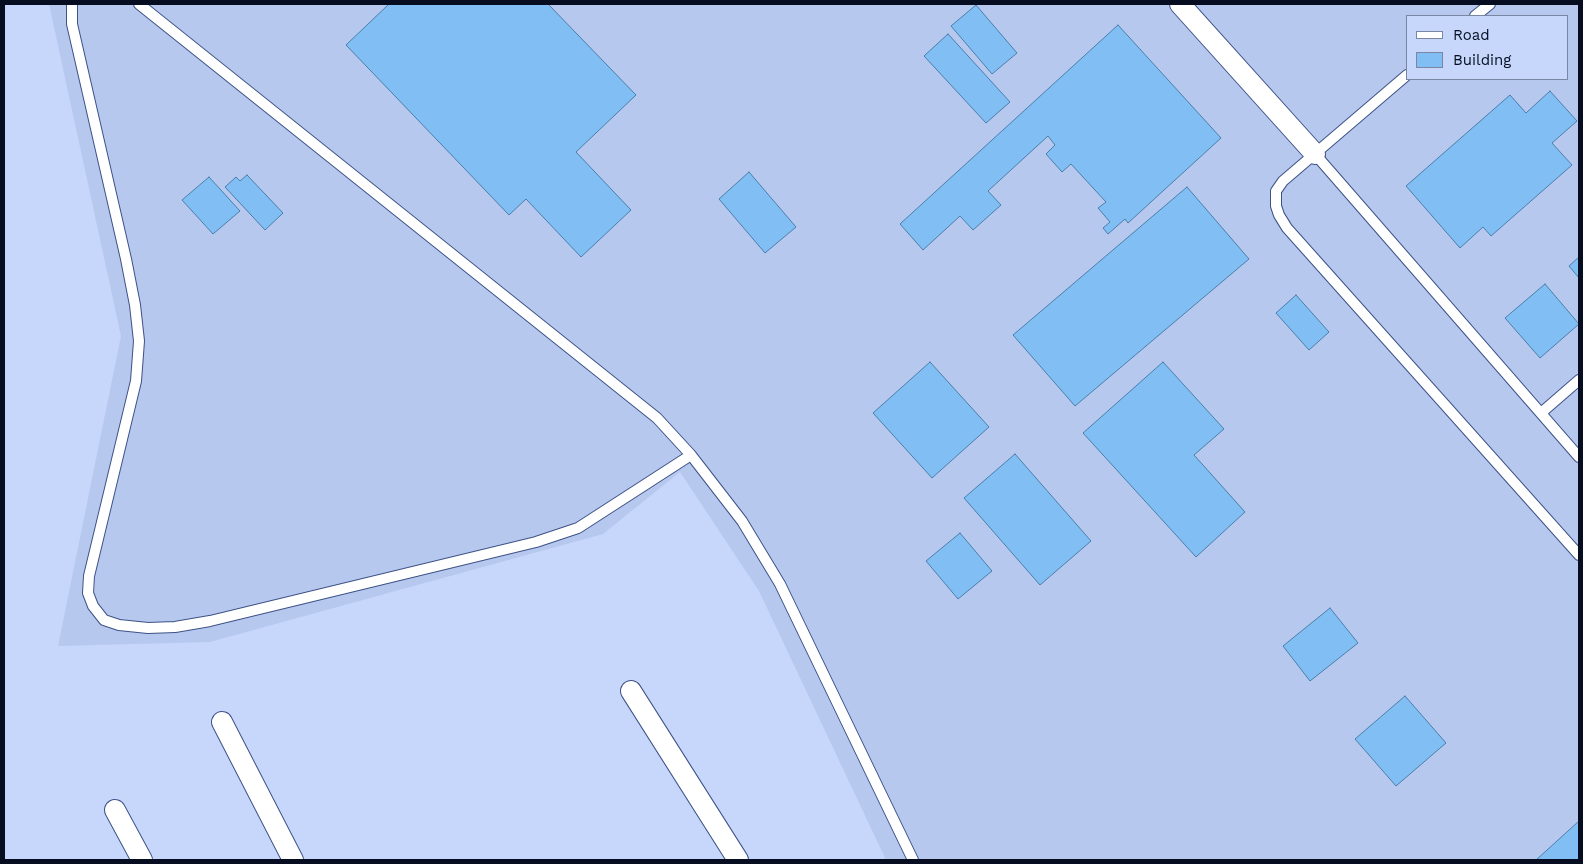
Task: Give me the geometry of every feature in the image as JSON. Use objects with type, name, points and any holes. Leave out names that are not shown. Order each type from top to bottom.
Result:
[{"type":"street","points":[[1180,4],[1315,154]]},
{"type":"street","points":[[631,691],[738,860]]},
{"type":"street","points":[[222,722],[294,860]]},
{"type":"street","points":[[115,810],[142,860]]},
{"type":"lane","points":[[72,4],[72,24],[126,259],[135,304],[139,341],[136,381],[89,576],[88,594],[93,606],[104,620],[119,625],[148,628],[175,627],[210,621],[536,542],[578,528],[691,455]]},
{"type":"lane","points":[[139,4],[657,418],[691,455],[742,522],[780,584],[913,860]]},
{"type":"lane","points":[[1476,15],[1490,4]]},
{"type":"lane","points":[[1406,76],[1284,181],[1276,191],[1276,206],[1287,228],[1579,555]]},
{"type":"lane","points":[[1315,154],[1579,457]]},
{"type":"lane","points":[[1541,413],[1579,380]]},
{"type":"shaded area","points":[[49,4],[1579,4],[1579,860],[886,860],[759,591],[680,472],[603,534],[210,642],[58,646],[121,336]]},
{"type":"building","points":[[389,4],[548,4],[636,95],[576,152],[631,210],[581,257],[526,199],[509,215],[346,45]]},
{"type":"building","points":[[976,5],[1017,53],[992,74],[951,26]]},
{"type":"building","points":[[1118,25],[1221,138],[1128,223],[1125,219],[1108,234],[1103,228],[1110,222],[1098,208],[1106,202],[1071,164],[1062,172],[1046,154],[1055,145],[1048,136],[988,191],[1001,205],[973,230],[960,216],[923,250],[900,224]]},
{"type":"building","points":[[948,34],[1010,102],[986,123],[924,56]]},
{"type":"building","points":[[1550,91],[1577,121],[1552,143],[1572,165],[1491,236],[1483,227],[1460,248],[1406,186],[1510,95],[1526,113]]},
{"type":"building","points":[[749,172],[796,227],[765,253],[719,199]]},
{"type":"building","points":[[247,175],[283,213],[265,230],[225,187],[236,177],[240,181]]},
{"type":"building","points":[[209,177],[240,211],[213,234],[182,200]]},
{"type":"building","points":[[1187,187],[1249,259],[1075,406],[1013,335]]},
{"type":"building","points":[[1579,257],[1579,278],[1569,266]]},
{"type":"building","points":[[1545,284],[1579,324],[1540,358],[1505,318]]},
{"type":"building","points":[[1296,295],[1329,332],[1309,350],[1276,313]]},
{"type":"building","points":[[930,362],[989,427],[932,478],[873,413]]},
{"type":"building","points":[[1163,362],[1224,429],[1194,455],[1245,512],[1196,557],[1083,433]]},
{"type":"building","points":[[1015,454],[1091,541],[1040,585],[964,498]]},
{"type":"building","points":[[960,533],[992,571],[958,599],[926,561]]},
{"type":"building","points":[[1330,608],[1358,643],[1310,681],[1283,646]]},
{"type":"building","points":[[1405,696],[1446,743],[1396,786],[1355,739]]},
{"type":"building","points":[[1579,821],[1579,860],[1536,860]]}]
